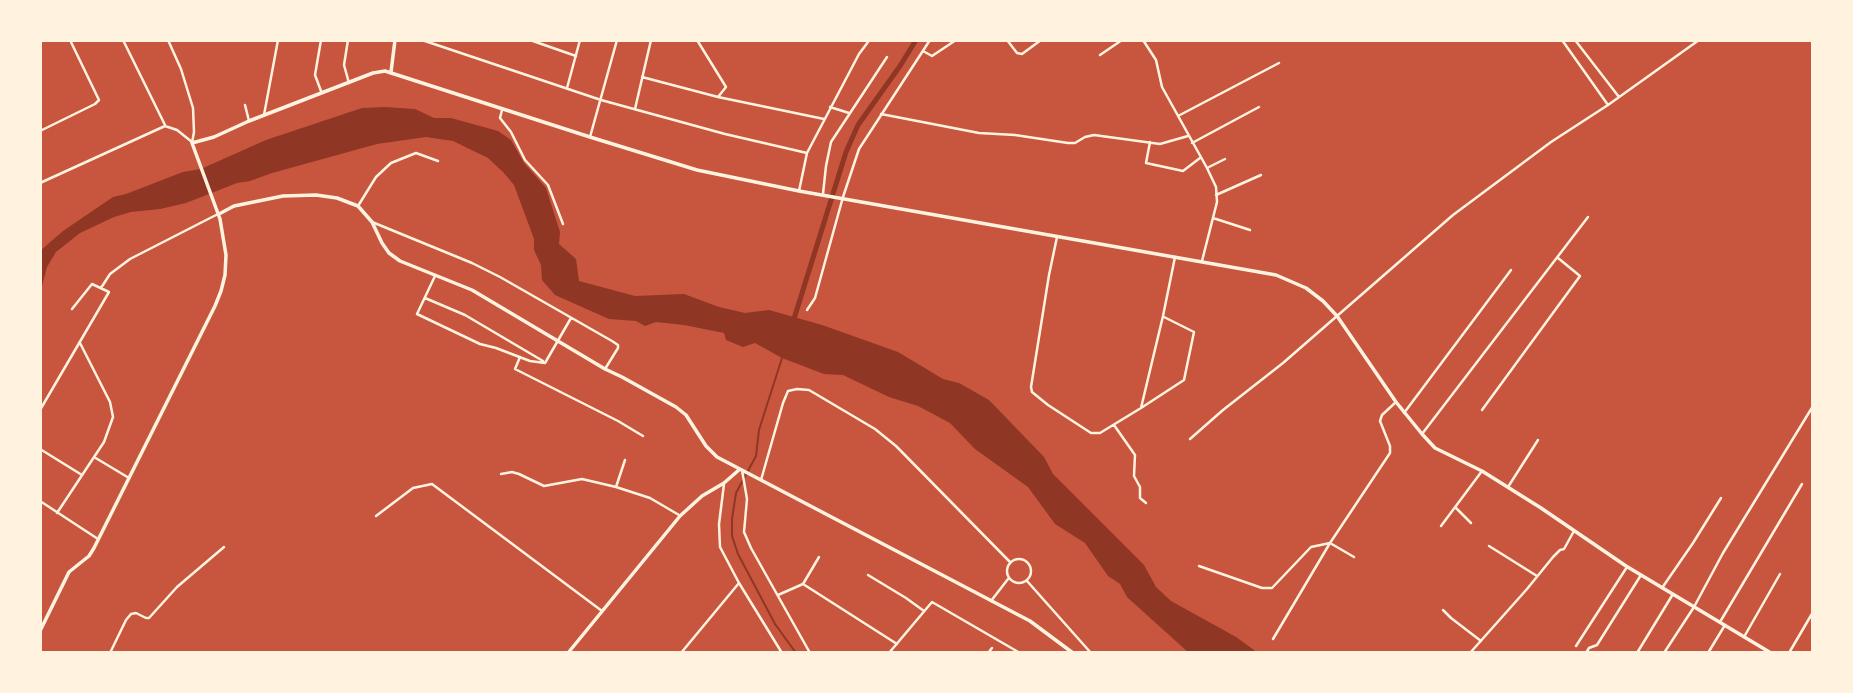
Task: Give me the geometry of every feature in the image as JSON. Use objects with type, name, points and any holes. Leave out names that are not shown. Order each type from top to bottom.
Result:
[{"type":"street","points":[[40,131],[99,100],[70,40]]},
{"type":"street","points":[[123,40],[165,126]]},
{"type":"street","points":[[168,40],[181,69],[192,108],[192,143]]},
{"type":"street","points":[[264,115],[278,40]]},
{"type":"street","points":[[321,40],[315,75],[322,93]]},
{"type":"street","points":[[348,40],[344,65],[349,83]]},
{"type":"street","points":[[391,72],[395,40]]},
{"type":"street","points":[[422,40],[601,100],[724,134],[807,153]]},
{"type":"street","points":[[530,40],[576,56]]},
{"type":"street","points":[[567,88],[580,40]]},
{"type":"street","points":[[590,137],[617,40]]},
{"type":"street","points":[[635,109],[651,40]]},
{"type":"street","points":[[697,40],[726,87],[718,97]]},
{"type":"street","points":[[807,310],[815,298],[841,197],[859,149],[930,40]]},
{"type":"street","points":[[923,51],[932,56],[956,40]]},
{"type":"street","points":[[1007,40],[1017,53],[1022,54],[1041,40]]},
{"type":"street","points":[[1100,55],[1122,40]]},
{"type":"street","points":[[1143,40],[1156,60],[1162,87],[1216,187],[1217,202],[1202,261]]},
{"type":"street","points":[[1562,40],[1608,104]]},
{"type":"street","points":[[1575,40],[1619,97]]},
{"type":"street","points":[[1190,439],[1453,215],[1551,142],[1699,40]]},
{"type":"street","points":[[799,191],[807,153],[859,54],[868,42]]},
{"type":"street","points":[[826,194],[828,151],[831,142],[887,57]]},
{"type":"street","points":[[1178,117],[1279,63]]},
{"type":"street","points":[[192,143],[214,137],[379,71],[391,72],[698,170],[799,191],[1276,275],[1306,288],[1323,301],[1337,316],[1422,435],[1443,453],[1482,471],[1641,575],[1771,653]]},
{"type":"street","points":[[642,77],[824,120]]},
{"type":"street","points":[[245,105],[249,121]]},
{"type":"street","points":[[830,107],[849,113]]},
{"type":"street","points":[[1192,144],[1259,107]]},
{"type":"street","points":[[503,109],[500,118],[511,132],[525,160],[548,185],[563,224]]},
{"type":"street","points":[[881,114],[979,133],[1068,143],[1094,135],[1160,144],[1188,136]]},
{"type":"street","points":[[40,183],[165,126],[177,130],[192,143],[201,164],[219,214],[226,255],[225,275],[215,306],[98,540],[89,556],[69,572],[40,631]]},
{"type":"street","points":[[1150,142],[1146,163],[1183,171],[1200,157]]},
{"type":"street","points":[[358,206],[376,177],[391,163],[416,153],[438,161]]},
{"type":"street","points":[[1207,168],[1226,159]]},
{"type":"street","points":[[1216,195],[1261,175]]},
{"type":"street","points":[[101,288],[110,274],[130,258],[234,206],[283,196],[316,195],[337,198],[358,206],[372,222],[389,253],[400,261],[472,290],[605,369],[676,407],[686,415],[706,446],[717,457],[1030,621],[1073,653]]},
{"type":"street","points":[[1422,435],[1588,217]]},
{"type":"street","points":[[1213,218],[1250,230]]},
{"type":"street","points":[[372,222],[472,262],[618,345],[605,369]]},
{"type":"street","points":[[1057,235],[1031,387],[1032,392],[1048,405],[1091,433],[1100,433],[1184,380],[1194,332],[1163,317]]},
{"type":"street","points":[[1141,408],[1175,257]]},
{"type":"street","points":[[1482,410],[1580,276],[1558,258]]},
{"type":"street","points":[[1404,412],[1511,270]]},
{"type":"street","points":[[435,276],[417,312],[418,315],[480,344],[530,361],[545,363]]},
{"type":"street","points":[[40,410],[109,292],[92,284],[72,309]]},
{"type":"street","points":[[425,297],[465,315],[545,363]]},
{"type":"street","points":[[545,363],[571,318]]},
{"type":"street","points":[[57,513],[104,442],[111,425],[112,410],[105,390],[80,343]]},
{"type":"street","points":[[520,357],[515,369],[643,436]]},
{"type":"street","points":[[761,480],[788,391],[797,388],[809,390],[875,429],[896,446],[1010,562]]},
{"type":"street","points":[[1273,639],[1330,543],[1390,453],[1380,421],[1382,415],[1396,402]]},
{"type":"street","points":[[1664,653],[1813,406]]},
{"type":"street","points":[[1114,425],[1135,455],[1135,476],[1140,487],[1140,498],[1146,503]]},
{"type":"street","points":[[1507,487],[1538,440]]},
{"type":"street","points":[[40,450],[82,475]]},
{"type":"street","points":[[94,457],[129,478]]},
{"type":"street","points":[[616,486],[625,460]]},
{"type":"street","points":[[1441,526],[1482,471]]},
{"type":"street","points":[[501,474],[512,472],[544,486],[582,479],[616,486],[650,498],[681,516]]},
{"type":"street","points":[[568,653],[681,516],[702,496],[742,472]]},
{"type":"street","points":[[742,472],[747,499],[744,532],[810,653]]},
{"type":"street","points":[[724,483],[719,524],[720,547],[782,653]]},
{"type":"street","points":[[376,516],[413,488],[432,484],[602,611]]},
{"type":"street","points":[[1708,653],[1802,484]]},
{"type":"street","points":[[1662,588],[1721,498]]},
{"type":"street","points":[[40,501],[98,540]]},
{"type":"street","points":[[1455,507],[1471,523]]},
{"type":"street","points":[[1470,653],[1553,557],[1564,549],[1574,530]]},
{"type":"street","points":[[1199,566],[1262,588],[1272,588],[1311,547],[1330,543],[1354,557]]},
{"type":"street","points":[[1489,546],[1538,577]]},
{"type":"street","points":[[110,653],[131,614],[136,612],[149,618],[177,587],[224,547]]},
{"type":"street","points":[[778,595],[803,584],[819,557]]},
{"type":"street","points":[[1020,558],[1028,563],[1031,572],[1027,581],[1017,584],[1008,579],[1006,570],[1010,562],[1020,558]]},
{"type":"street","points":[[1576,646],[1627,566]]},
{"type":"street","points":[[1744,637],[1780,574]]},
{"type":"street","points":[[868,575],[924,611]]},
{"type":"street","points":[[1586,653],[1597,645],[1641,575]]},
{"type":"street","points":[[992,601],[1008,579]]},
{"type":"street","points":[[1027,581],[1091,653]]},
{"type":"street","points":[[681,653],[739,583]]},
{"type":"street","points":[[803,584],[897,644]]},
{"type":"street","points":[[1637,653],[1673,594]]},
{"type":"street","points":[[889,653],[932,602],[1020,653]]},
{"type":"street","points":[[1443,610],[1481,641]]},
{"type":"street","points":[[1789,653],[1813,612]]},
{"type":"street","points":[[988,653],[992,648]]},
{"type":"shaded area","points":[[362,108],[415,109],[434,118],[451,118],[498,131],[511,140],[524,163],[546,188],[560,232],[559,244],[576,259],[579,281],[635,296],[684,294],[745,313],[769,310],[822,325],[898,352],[943,379],[959,383],[989,400],[1044,457],[1053,474],[1144,565],[1156,587],[1171,601],[1236,637],[1258,653],[1189,653],[1127,597],[1120,584],[1108,576],[1085,543],[1055,524],[1028,487],[975,449],[950,423],[918,406],[889,397],[843,375],[824,374],[782,358],[755,343],[743,347],[726,340],[724,333],[684,325],[656,322],[645,326],[636,321],[609,319],[555,295],[542,280],[541,265],[534,250],[534,239],[514,185],[488,158],[453,141],[426,137],[377,144],[237,183],[186,203],[114,217],[80,233],[56,252],[47,267],[40,294],[40,251],[63,231],[113,197],[183,172],[201,169],[266,140]]},
{"type":"waterway","points":[[793,322],[846,152],[858,125],[916,40]]},
{"type":"waterway","points":[[782,358],[759,430],[756,456],[736,493],[732,536],[738,554],[775,624],[796,653]]}]
